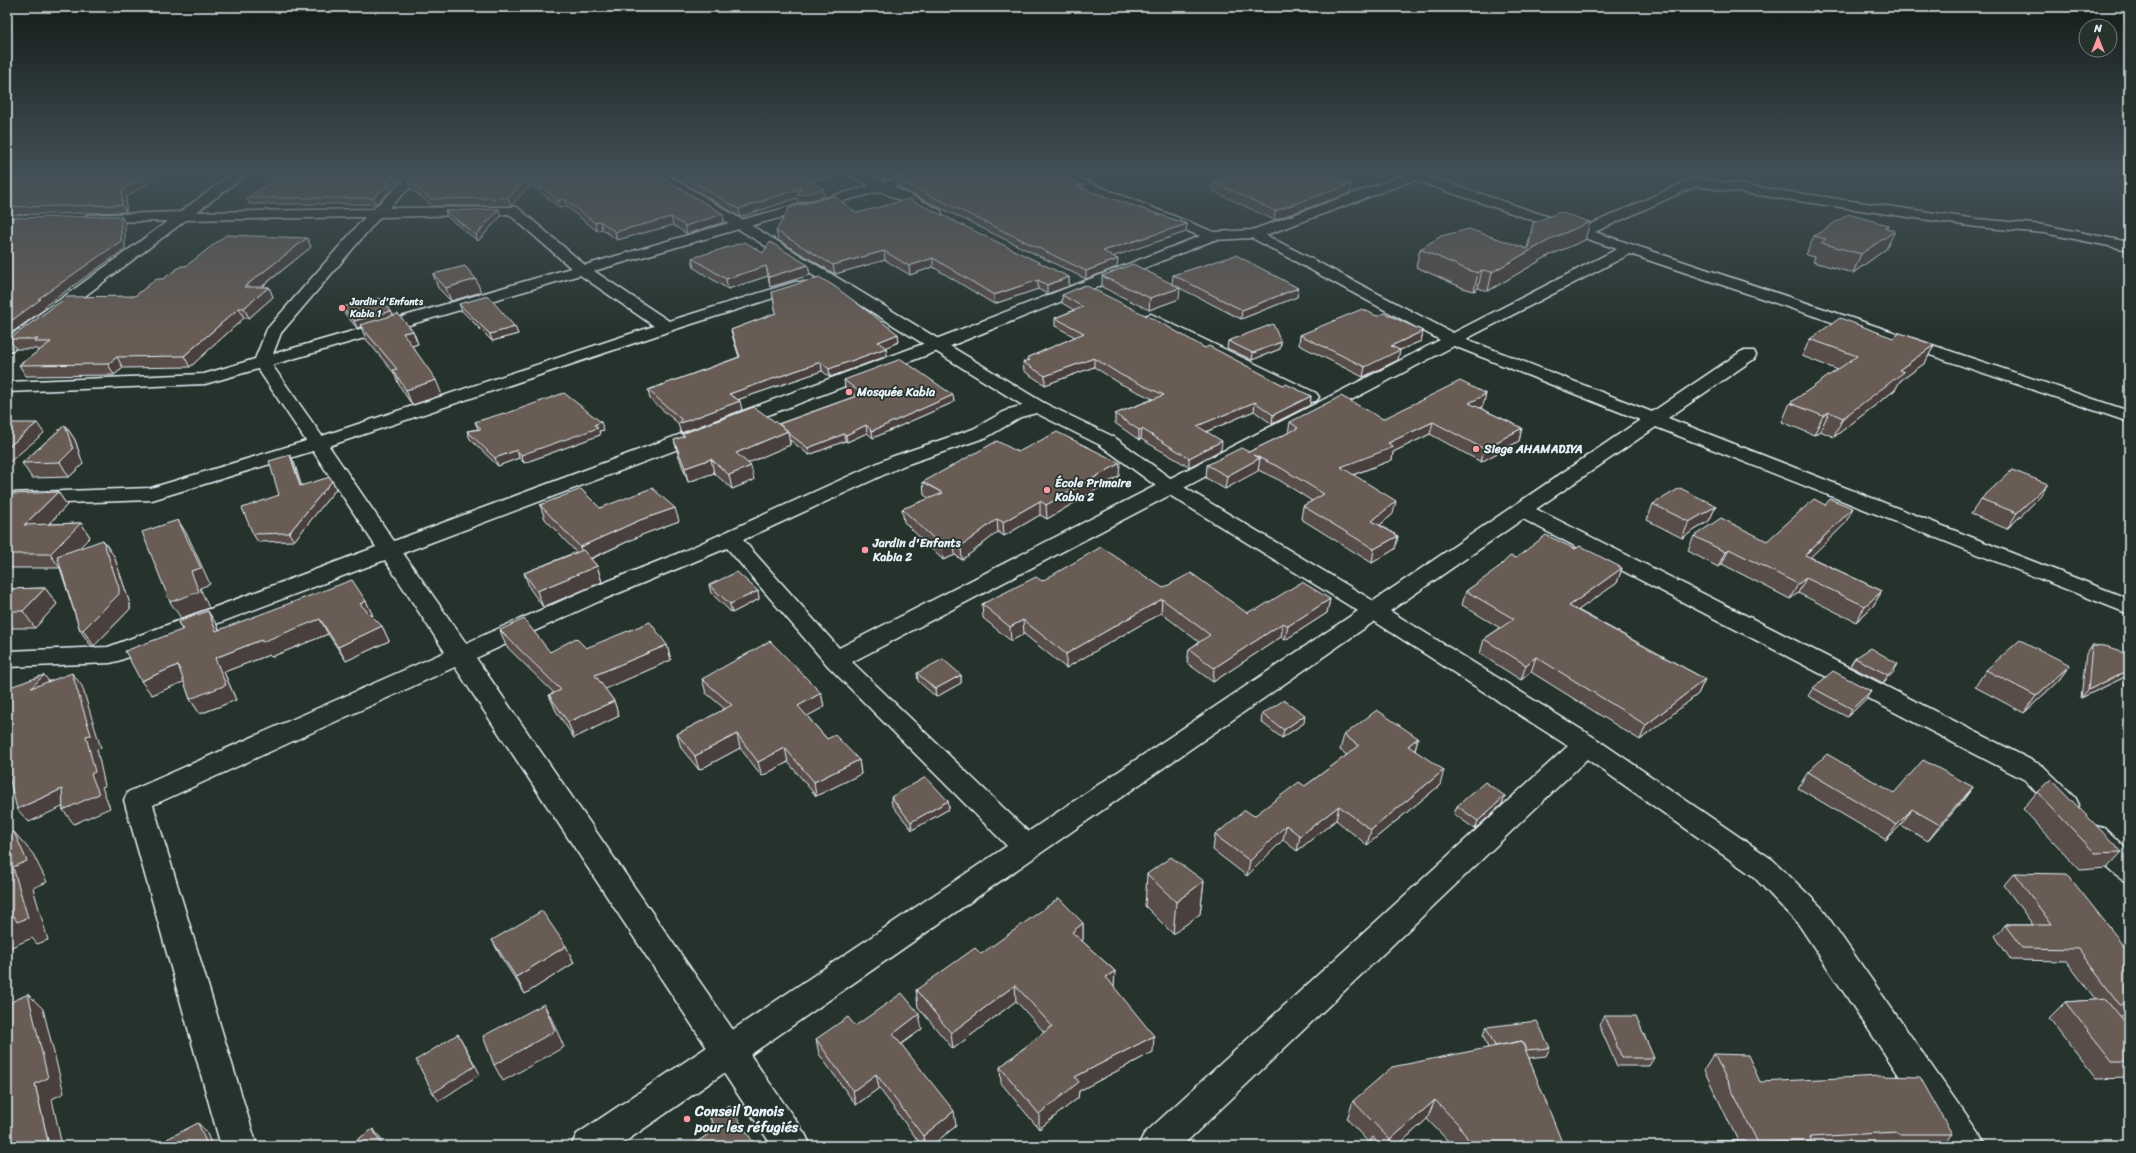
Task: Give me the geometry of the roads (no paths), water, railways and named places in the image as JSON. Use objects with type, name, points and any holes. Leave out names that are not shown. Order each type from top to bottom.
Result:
[{"type":"street","points":[[7,346],[171,226]]},
{"type":"street","points":[[262,362],[273,332],[365,226]]},
{"type":"street","points":[[530,226],[582,270],[667,327]]},
{"type":"street","points":[[7,387],[205,379],[735,226]]},
{"type":"street","points":[[744,226],[1038,407],[1107,441],[1170,487],[1374,611],[1586,745],[1763,868],[1810,916],[1967,1146]]},
{"type":"street","points":[[1186,226],[1212,236]]},
{"type":"street","points":[[7,659],[110,655],[937,344],[1078,283],[1212,236],[1254,234],[1277,226]]},
{"type":"street","points":[[1566,226],[2129,417]]},
{"type":"street","points":[[1585,232],[1599,226]]},
{"type":"street","points":[[2008,226],[2044,229],[2129,246]]},
{"type":"street","points":[[1254,234],[1453,340],[2129,607]]},
{"type":"street","points":[[836,660],[1630,248]]},
{"type":"street","points":[[7,499],[152,494],[317,444],[667,327],[826,276]]},
{"type":"street","points":[[1078,283],[1106,297]]},
{"type":"street","points":[[1134,311],[1327,405]]},
{"type":"street","points":[[589,1146],[1748,355]]},
{"type":"street","points":[[262,362],[388,550],[730,1050],[793,1146]]},
{"type":"street","points":[[238,1146],[138,800],[594,595],[692,556],[898,461],[980,433],[1015,413],[1038,407]]},
{"type":"street","points":[[1522,510],[2034,773],[2129,871]]},
{"type":"street","points":[[730,538],[836,660],[1027,848]]},
{"type":"street","points":[[1156,1146],[1586,745]]},
{"type":"place","name":"Jardin d'Enfants Kabia 1","points":[[342,308]]},
{"type":"place","name":"Mosquée Kabia","points":[[849,392]]},
{"type":"place","name":"Siege AHAMADIYA","points":[[1476,449]]},
{"type":"place","name":"École Primaire Kabia 2","points":[[1047,490]]},
{"type":"place","name":"Jardin d'Enfants Kabia 2","points":[[865,550]]},
{"type":"place","name":"Conseil Danois pour les réfugiés","points":[[687,1119]]}]
